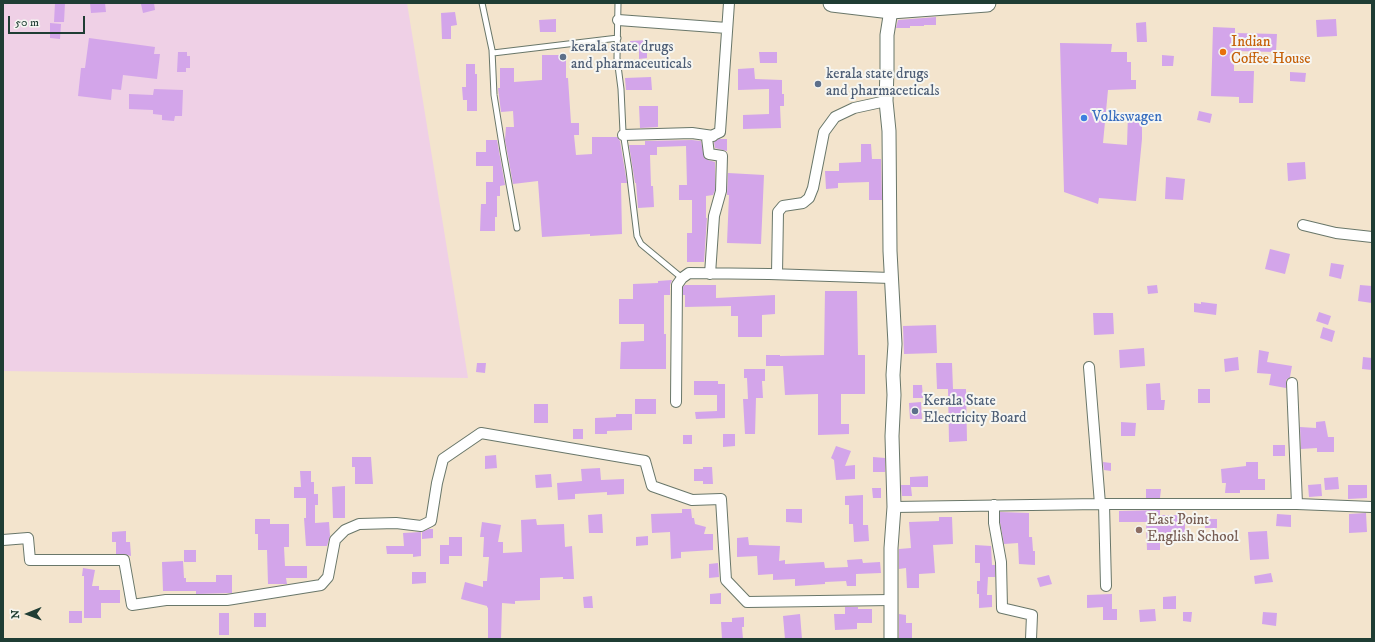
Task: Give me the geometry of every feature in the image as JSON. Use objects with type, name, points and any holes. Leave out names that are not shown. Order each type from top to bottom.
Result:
[{"type":"highway","points":[[832,3],[891,10],[987,3]]},
{"type":"street","points":[[710,274],[714,216],[721,191],[722,156],[709,154],[708,138],[720,132],[729,3]]},
{"type":"street","points":[[891,10],[887,35],[886,101],[889,131],[891,278],[895,344],[892,436],[894,507],[891,548],[891,639]]},
{"type":"street","points":[[618,20],[727,28]]},
{"type":"street","points":[[777,274],[778,212],[783,206],[803,203],[809,198],[813,188],[824,132],[835,117],[854,108],[886,101]]},
{"type":"street","points":[[623,135],[692,133],[713,136]]},
{"type":"street","points":[[1303,225],[1336,233],[1372,237]]},
{"type":"street","points":[[676,402],[677,285],[682,278],[689,273],[891,278]]},
{"type":"street","points":[[1089,367],[1102,504],[1106,586]]},
{"type":"street","points":[[1292,383],[1297,504]]},
{"type":"street","points":[[3,540],[28,538],[30,560],[124,560],[132,605],[166,600],[227,600],[321,585],[328,577],[335,540],[345,530],[359,524],[421,526],[431,521],[437,483],[444,459],[481,433],[645,461],[652,486],[692,500],[722,499],[726,580],[747,602],[891,600]]},
{"type":"street","points":[[894,507],[1102,504],[1297,504],[1372,507]]},
{"type":"street","points":[[994,505],[994,523],[1001,562],[1002,608],[1032,615],[1031,639]]},
{"type":"lane","points":[[482,3],[493,53],[494,95],[502,151],[517,228]]},
{"type":"lane","points":[[618,3],[617,58],[621,89],[623,135],[637,236],[641,244],[682,278]]},
{"type":"lane","points":[[493,53],[618,38]]},
{"type":"shaded area","points":[[3,3],[407,3],[468,378],[3,371]]},
{"type":"building","points":[[55,3],[65,3],[64,22],[54,22]]},
{"type":"building","points":[[90,3],[105,3],[106,12],[91,13]]},
{"type":"building","points":[[154,3],[155,10],[143,13],[141,4]]},
{"type":"building","points":[[455,12],[457,25],[451,26],[451,39],[442,39],[441,13]]},
{"type":"building","points":[[936,17],[936,25],[896,28],[898,20]]},
{"type":"building","points":[[556,19],[556,32],[540,32],[539,20]]},
{"type":"building","points":[[1336,19],[1337,36],[1317,37],[1316,20]]},
{"type":"building","points":[[1146,22],[1147,42],[1137,42],[1136,23]]},
{"type":"building","points":[[50,23],[61,24],[60,39],[50,38]]},
{"type":"building","points":[[1213,27],[1235,28],[1235,33],[1277,34],[1276,52],[1234,51],[1234,71],[1254,71],[1253,103],[1239,103],[1239,97],[1211,96]]},
{"type":"building","points":[[89,38],[155,47],[154,54],[160,54],[157,79],[123,75],[121,90],[112,89],[111,100],[78,96],[81,68],[85,68]]},
{"type":"building","points":[[647,40],[647,58],[639,59],[639,51],[630,51],[630,41]]},
{"type":"building","name":"Volkswagen","points":[[1060,43],[1112,44],[1111,52],[1127,52],[1127,62],[1131,62],[1131,80],[1136,80],[1136,89],[1108,90],[1103,143],[1127,145],[1128,114],[1142,114],[1142,139],[1136,201],[1099,198],[1098,204],[1064,192]]},
{"type":"building","points":[[178,52],[187,52],[187,56],[190,56],[190,68],[186,68],[186,72],[177,72]]},
{"type":"building","points":[[759,52],[777,52],[777,63],[760,63]]},
{"type":"building","points":[[542,55],[566,55],[566,78],[568,78],[571,123],[579,123],[579,135],[574,135],[576,155],[592,154],[592,137],[617,137],[620,141],[627,183],[621,183],[622,234],[542,237],[538,181],[513,184],[505,140],[506,127],[514,127],[513,111],[501,112],[498,88],[500,88],[500,68],[514,68],[514,82],[542,80]]},
{"type":"building","points":[[1162,55],[1174,56],[1173,66],[1162,66]]},
{"type":"building","points":[[466,64],[475,64],[475,74],[477,74],[477,111],[467,111],[467,100],[463,100],[462,87],[466,87]]},
{"type":"building","points":[[754,68],[755,79],[782,80],[784,106],[780,106],[781,128],[743,129],[743,115],[769,114],[769,89],[738,90],[738,69]]},
{"type":"building","points":[[1290,72],[1306,73],[1305,82],[1290,81]]},
{"type":"building","points":[[651,77],[652,90],[626,90],[625,78]]},
{"type":"building","points":[[154,89],[183,90],[182,116],[175,116],[174,121],[162,120],[162,115],[153,114],[153,110],[129,109],[129,94],[153,95]]},
{"type":"building","points":[[639,106],[658,106],[658,127],[640,128]]},
{"type":"building","points":[[1199,111],[1212,114],[1210,123],[1197,120]]},
{"type":"building","points":[[719,139],[727,139],[727,151],[715,148],[714,142]]},
{"type":"building","points":[[486,140],[497,140],[505,185],[500,186],[500,196],[497,196],[495,231],[480,231],[481,204],[486,204],[486,182],[493,182],[493,166],[476,166],[476,152],[486,152]]},
{"type":"building","points":[[645,141],[701,141],[704,158],[715,162],[715,190],[713,195],[706,196],[707,218],[704,262],[687,262],[687,233],[692,233],[692,200],[679,200],[679,185],[687,185],[686,146],[657,147],[657,155],[650,155],[651,186],[653,186],[654,207],[638,208],[636,183],[629,145],[645,145]]},
{"type":"building","points":[[861,144],[871,144],[872,159],[881,159],[882,200],[869,200],[869,182],[838,183],[838,188],[826,189],[825,171],[839,171],[839,163],[861,162]]},
{"type":"building","points":[[1305,162],[1306,179],[1288,181],[1287,163]]},
{"type":"building","points":[[728,173],[764,175],[761,244],[727,243],[729,195],[727,195]]},
{"type":"building","points":[[1166,177],[1185,179],[1183,200],[1165,199]]},
{"type":"building","points":[[1270,249],[1290,254],[1285,274],[1265,269]]},
{"type":"building","points":[[1331,263],[1344,265],[1341,279],[1329,276]]},
{"type":"building","points":[[672,280],[670,285],[670,295],[664,295],[666,369],[620,369],[621,342],[644,341],[644,324],[619,324],[619,299],[633,299],[633,284],[658,283],[658,281]]},
{"type":"building","points":[[685,285],[716,285],[716,298],[775,295],[775,314],[762,315],[762,337],[738,337],[738,316],[731,316],[731,306],[685,307],[683,287]]},
{"type":"building","points":[[1157,285],[1158,293],[1148,294],[1147,286]]},
{"type":"building","points":[[1360,285],[1372,286],[1372,303],[1358,301]]},
{"type":"building","points":[[825,291],[857,291],[858,355],[865,355],[865,394],[841,394],[841,424],[849,424],[849,434],[818,435],[818,394],[785,395],[783,366],[766,366],[766,355],[824,355]]},
{"type":"building","points":[[1201,302],[1217,304],[1216,315],[1194,312],[1194,303],[1201,304]]},
{"type":"building","points":[[1319,312],[1331,316],[1328,325],[1316,321]]},
{"type":"building","points":[[1093,313],[1113,313],[1114,334],[1094,335]]},
{"type":"building","points":[[936,325],[937,353],[904,354],[903,326]]},
{"type":"building","points":[[1323,327],[1335,331],[1332,342],[1320,338]]},
{"type":"building","points":[[1144,348],[1145,366],[1120,368],[1119,350]]},
{"type":"building","points":[[1259,350],[1269,352],[1267,362],[1292,366],[1290,377],[1286,380],[1286,388],[1269,385],[1271,374],[1257,373]]},
{"type":"building","points":[[1238,357],[1239,370],[1225,372],[1224,359]]},
{"type":"building","points":[[1363,357],[1372,358],[1372,370],[1362,369]]},
{"type":"building","points":[[477,363],[486,363],[485,373],[476,372]]},
{"type":"building","points":[[936,363],[952,363],[953,389],[937,389]]},
{"type":"building","points":[[744,369],[765,369],[765,381],[762,381],[763,398],[756,398],[755,434],[745,434],[743,399],[748,399],[747,378],[744,378]]},
{"type":"building","points":[[694,381],[718,381],[718,384],[725,384],[725,418],[696,419],[695,412],[717,411],[717,395],[694,395]]},
{"type":"building","points":[[1160,383],[1161,400],[1165,400],[1164,410],[1147,410],[1146,384]]},
{"type":"building","points":[[913,385],[922,385],[923,398],[913,398]]},
{"type":"building","points":[[948,389],[966,389],[967,441],[949,442]]},
{"type":"building","points":[[1198,389],[1210,389],[1210,403],[1198,403]]},
{"type":"building","points":[[635,399],[656,399],[656,414],[635,414]]},
{"type":"building","name":"Kerala State Electricity Board","points":[[921,402],[922,419],[910,419],[909,403]]},
{"type":"building","points":[[534,404],[548,404],[548,423],[534,423]]},
{"type":"building","points":[[616,414],[632,414],[632,430],[607,431],[607,434],[595,434],[595,418],[616,417]]},
{"type":"building","points":[[1325,421],[1328,437],[1334,437],[1334,452],[1317,452],[1317,448],[1301,449],[1300,427],[1316,428],[1316,422]]},
{"type":"building","points":[[1121,422],[1136,423],[1135,436],[1121,436]]},
{"type":"building","points":[[573,429],[583,429],[583,439],[573,439]]},
{"type":"building","points":[[723,434],[735,434],[735,446],[723,447]]},
{"type":"building","points":[[683,435],[692,435],[692,444],[683,444]]},
{"type":"building","points":[[1273,445],[1285,445],[1285,456],[1273,456]]},
{"type":"building","points":[[836,446],[851,451],[845,466],[855,465],[855,479],[836,480],[834,460],[831,458]]},
{"type":"building","points":[[496,455],[497,468],[485,469],[485,456]]},
{"type":"building","points":[[352,457],[371,457],[373,484],[355,484],[355,467],[352,467]]},
{"type":"building","points":[[873,457],[885,458],[885,472],[873,472]]},
{"type":"building","points":[[1103,462],[1111,463],[1111,471],[1104,470]]},
{"type":"building","points":[[1246,462],[1258,462],[1258,479],[1265,479],[1265,490],[1240,490],[1240,493],[1225,493],[1226,483],[1222,483],[1221,469],[1246,466]]},
{"type":"building","points":[[703,467],[712,467],[713,484],[703,484],[703,481],[694,481],[694,469],[703,469]]},
{"type":"building","points":[[600,468],[601,480],[624,479],[624,494],[607,495],[607,492],[575,494],[575,499],[558,500],[557,483],[582,481],[581,469]]},
{"type":"building","points":[[300,471],[311,471],[311,482],[314,482],[314,494],[318,494],[318,505],[315,505],[315,523],[329,522],[330,536],[327,546],[306,546],[304,518],[306,518],[306,498],[294,498],[294,487],[301,487]]},
{"type":"building","points":[[551,474],[552,487],[536,488],[535,475]]},
{"type":"building","points":[[928,476],[928,487],[911,487],[912,496],[902,496],[901,485],[910,485],[910,477]]},
{"type":"building","points":[[1338,477],[1339,489],[1325,490],[1324,478]]},
{"type":"building","points":[[1321,484],[1322,496],[1309,497],[1308,485]]},
{"type":"building","points":[[1348,485],[1367,485],[1367,498],[1348,499]]},
{"type":"building","points":[[345,486],[345,518],[333,518],[332,487]]},
{"type":"building","points":[[872,488],[881,488],[881,498],[873,498]]},
{"type":"building","points":[[1146,489],[1161,489],[1160,498],[1146,498]]},
{"type":"building","points":[[863,495],[863,525],[868,525],[869,541],[854,542],[853,524],[849,524],[849,505],[845,505],[845,496]]},
{"type":"building","points":[[682,509],[691,509],[692,518],[694,518],[695,524],[706,527],[704,534],[713,534],[713,550],[681,552],[681,558],[671,559],[670,532],[652,533],[651,514],[682,513]]},
{"type":"building","points":[[786,509],[802,509],[802,523],[786,522]]},
{"type":"building","points":[[1160,510],[1160,515],[1185,515],[1185,534],[1160,533],[1160,550],[1147,550],[1146,522],[1119,522],[1119,511]]},
{"type":"building","points":[[1000,512],[1029,513],[1029,537],[1032,537],[1033,551],[1035,551],[1035,565],[1019,564],[1018,543],[1004,544],[1000,522]]},
{"type":"building","points":[[1366,513],[1367,532],[1349,533],[1349,514]]},
{"type":"building","points":[[602,514],[603,533],[589,533],[588,515]]},
{"type":"building","points":[[1277,514],[1291,515],[1291,527],[1276,526]]},
{"type":"building","points":[[939,517],[952,517],[953,544],[933,545],[935,573],[919,574],[919,588],[907,588],[906,568],[899,569],[899,549],[911,548],[909,522],[939,521]]},
{"type":"building","points":[[255,519],[270,519],[270,524],[289,524],[289,547],[284,547],[285,566],[307,566],[307,578],[286,578],[287,584],[268,584],[267,550],[258,550],[258,534],[255,534]]},
{"type":"building","points":[[536,519],[537,525],[564,524],[565,547],[572,546],[574,579],[563,579],[563,577],[540,578],[540,600],[515,601],[515,604],[502,603],[501,639],[488,639],[487,606],[461,599],[465,582],[483,587],[483,581],[487,581],[489,557],[483,557],[484,537],[480,537],[482,522],[501,525],[498,542],[503,542],[503,553],[522,552],[521,520]]},
{"type":"building","points":[[1205,519],[1217,519],[1217,528],[1205,528]]},
{"type":"building","points":[[433,529],[433,538],[422,539],[422,532]]},
{"type":"building","points":[[126,531],[126,542],[130,542],[131,556],[116,554],[116,542],[112,542],[112,532]]},
{"type":"building","points":[[1267,531],[1269,559],[1250,560],[1248,532]]},
{"type":"building","points":[[421,532],[421,556],[413,557],[413,554],[387,554],[386,546],[404,546],[403,533]]},
{"type":"building","points":[[648,536],[648,545],[636,546],[636,537]]},
{"type":"building","points":[[449,537],[462,537],[462,556],[449,556],[449,564],[440,564],[440,545],[449,545]]},
{"type":"building","points":[[748,537],[749,545],[780,546],[779,561],[785,560],[785,564],[824,562],[825,568],[848,567],[847,560],[862,559],[863,563],[880,562],[881,573],[856,574],[856,586],[847,586],[846,581],[795,586],[795,579],[773,580],[773,574],[758,575],[757,556],[737,557],[737,538]]},
{"type":"building","points":[[975,545],[991,546],[992,565],[995,565],[995,577],[988,577],[987,595],[992,595],[992,607],[979,608],[977,581],[980,581],[980,563],[975,563]]},
{"type":"building","points":[[184,550],[196,550],[196,562],[184,562]]},
{"type":"building","points":[[183,561],[184,578],[186,578],[186,582],[216,582],[216,575],[232,575],[232,593],[196,594],[196,591],[163,591],[162,562]]},
{"type":"building","points":[[718,563],[719,577],[709,578],[709,564]]},
{"type":"building","points":[[83,568],[95,570],[92,586],[99,586],[99,590],[120,590],[120,603],[101,603],[101,618],[84,618]]},
{"type":"building","points":[[412,572],[426,572],[426,583],[412,584]]},
{"type":"building","points":[[1271,573],[1273,582],[1255,584],[1254,576]]},
{"type":"building","points":[[1049,575],[1052,584],[1040,587],[1037,578]]},
{"type":"building","points":[[721,593],[721,604],[710,604],[710,594]]},
{"type":"building","points":[[1112,594],[1112,609],[1117,609],[1117,620],[1103,620],[1103,607],[1087,608],[1087,595]]},
{"type":"building","points":[[592,596],[593,608],[584,608],[583,597]]},
{"type":"building","points":[[1176,596],[1176,609],[1163,609],[1163,597]]},
{"type":"building","points":[[845,607],[872,609],[872,623],[857,623],[857,629],[835,630],[834,614],[845,614]]},
{"type":"building","points":[[1155,609],[1156,621],[1140,622],[1139,610]]},
{"type":"building","points":[[69,611],[82,611],[82,623],[69,623]]},
{"type":"building","points":[[1183,612],[1192,612],[1191,622],[1183,621]]},
{"type":"building","points":[[1263,612],[1277,613],[1276,626],[1262,624]]},
{"type":"building","points":[[219,613],[229,613],[229,635],[219,635]]},
{"type":"building","points":[[254,613],[266,613],[266,627],[254,627]]},
{"type":"building","points":[[800,614],[802,639],[785,639],[783,616]]},
{"type":"building","points":[[899,614],[906,615],[906,623],[912,623],[912,639],[899,639]]},
{"type":"building","points":[[744,617],[744,627],[742,627],[743,639],[722,639],[721,622],[732,622],[732,618]]},
{"type":"place","name":"Indian Coffee House","points":[[1223,52]]},
{"type":"place","name":"kerala state drugs and pharmaceuticals","points":[[563,57]]},
{"type":"place","name":"kerala state drugs and pharmaceticals","points":[[818,84]]},
{"type":"place","name":"Volkswagen","points":[[1084,118]]},
{"type":"place","name":"Kerala State Electricity Board","points":[[915,411]]},
{"type":"place","name":"East Point English School","points":[[1139,530]]}]
